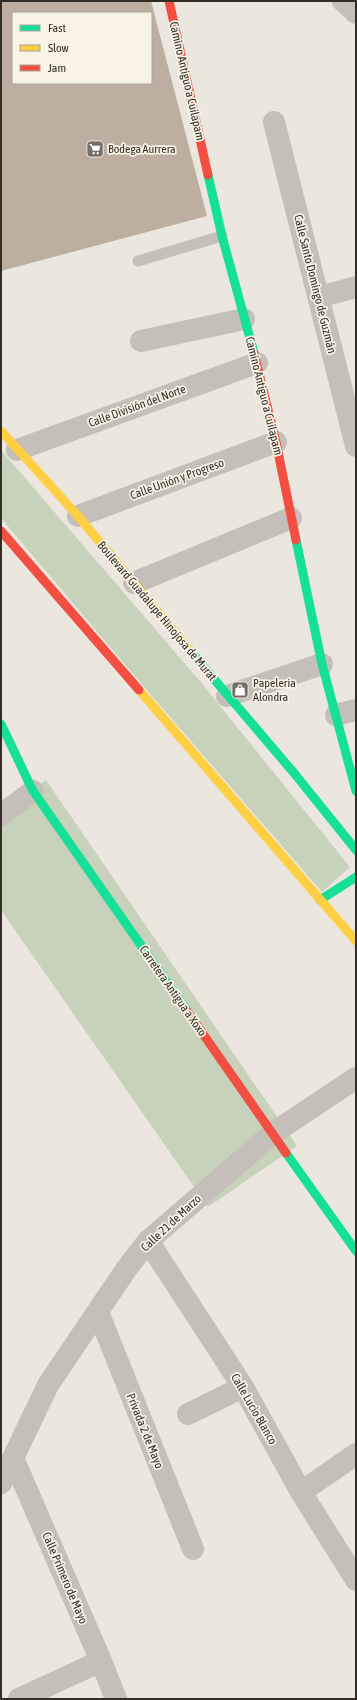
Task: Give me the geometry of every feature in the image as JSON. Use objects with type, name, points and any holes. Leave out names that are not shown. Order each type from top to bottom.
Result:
[{"type":"street","name":"Camino Antiguo a Cuilapam","points":[[169,1],[222,236],[257,363],[276,442],[322,664],[346,712],[356,791]]},
{"type":"street","points":[[343,1],[356,13]]},
{"type":"street","name":"Calle Santo Domingo de Guzmán","points":[[274,122],[353,423],[356,446]]},
{"type":"street","points":[[319,297],[356,287]]},
{"type":"street","points":[[141,341],[244,319]]},
{"type":"street","name":"Calle División del Norte","points":[[17,450],[257,363]]},
{"type":"street","name":"Boulevard Guadalupe Hinojosa de Murat","points":[[1,431],[78,516],[227,696],[294,773],[356,850]]},
{"type":"street","name":"Calle Unión y Progreso","points":[[78,516],[276,442]]},
{"type":"street","points":[[134,583],[291,518]]},
{"type":"street","points":[[1,532],[356,941]]},
{"type":"street","points":[[227,696],[322,664]]},
{"type":"street","name":"Carretera Antigua a Xoxo","points":[[1,724],[34,791],[272,1134],[356,1251]]},
{"type":"street","points":[[1,815],[34,791]]},
{"type":"street","points":[[320,900],[356,876]]},
{"type":"street","name":"Calle 21 de Marzo","points":[[1,1483],[48,1385],[127,1268],[148,1241],[272,1134],[356,1078]]},
{"type":"street","name":"Calle Lucio Blanco","points":[[148,1241],[243,1386],[301,1492],[356,1580]]},
{"type":"street","name":"Privada 2 de Mayo","points":[[98,1312],[193,1549]]},
{"type":"street","points":[[188,1414],[243,1386]]},
{"type":"street","points":[[301,1492],[356,1454]]},
{"type":"street","name":"Calle Primero de Mayo","points":[[14,1458],[116,1699]]},
{"type":"street","points":[[19,1699],[101,1661]]},
{"type":"lane","points":[[138,261],[222,236]]},
{"type":"green space","points":[[1,450],[199,680],[350,867],[322,892],[132,673],[1,518]]},
{"type":"green space","points":[[46,780],[297,1146],[208,1207],[1,910],[1,814]]},
{"type":"building","name":"Bodega Aurrera","points":[[1,1],[151,1],[207,216],[1,271]]},
{"type":"traffic: fast","points":[[208,175],[222,236],[254,353]]},
{"type":"traffic: fast","points":[[296,540],[322,664],[356,791]]},
{"type":"traffic: fast","points":[[191,652],[294,773],[356,850]]},
{"type":"traffic: fast","points":[[1,724],[33,791],[187,1011]]},
{"type":"traffic: fast","points":[[320,900],[356,877]]},
{"type":"traffic: fast","points":[[286,1153],[356,1251]]},
{"type":"traffic: slow","points":[[1,431],[78,516],[191,652]]},
{"type":"traffic: slow","points":[[139,690],[356,941]]},
{"type":"traffic: jam","points":[[169,1],[208,175]]},
{"type":"traffic: jam","points":[[254,353],[276,442],[296,540]]},
{"type":"traffic: jam","points":[[1,531],[139,690]]},
{"type":"traffic: jam","points":[[187,1011],[286,1153]]},
{"type":"place","name":"Bodega Aurrera","points":[[95,149]]},
{"type":"place","name":"Papeleria Alondra","points":[[240,690]]}]
